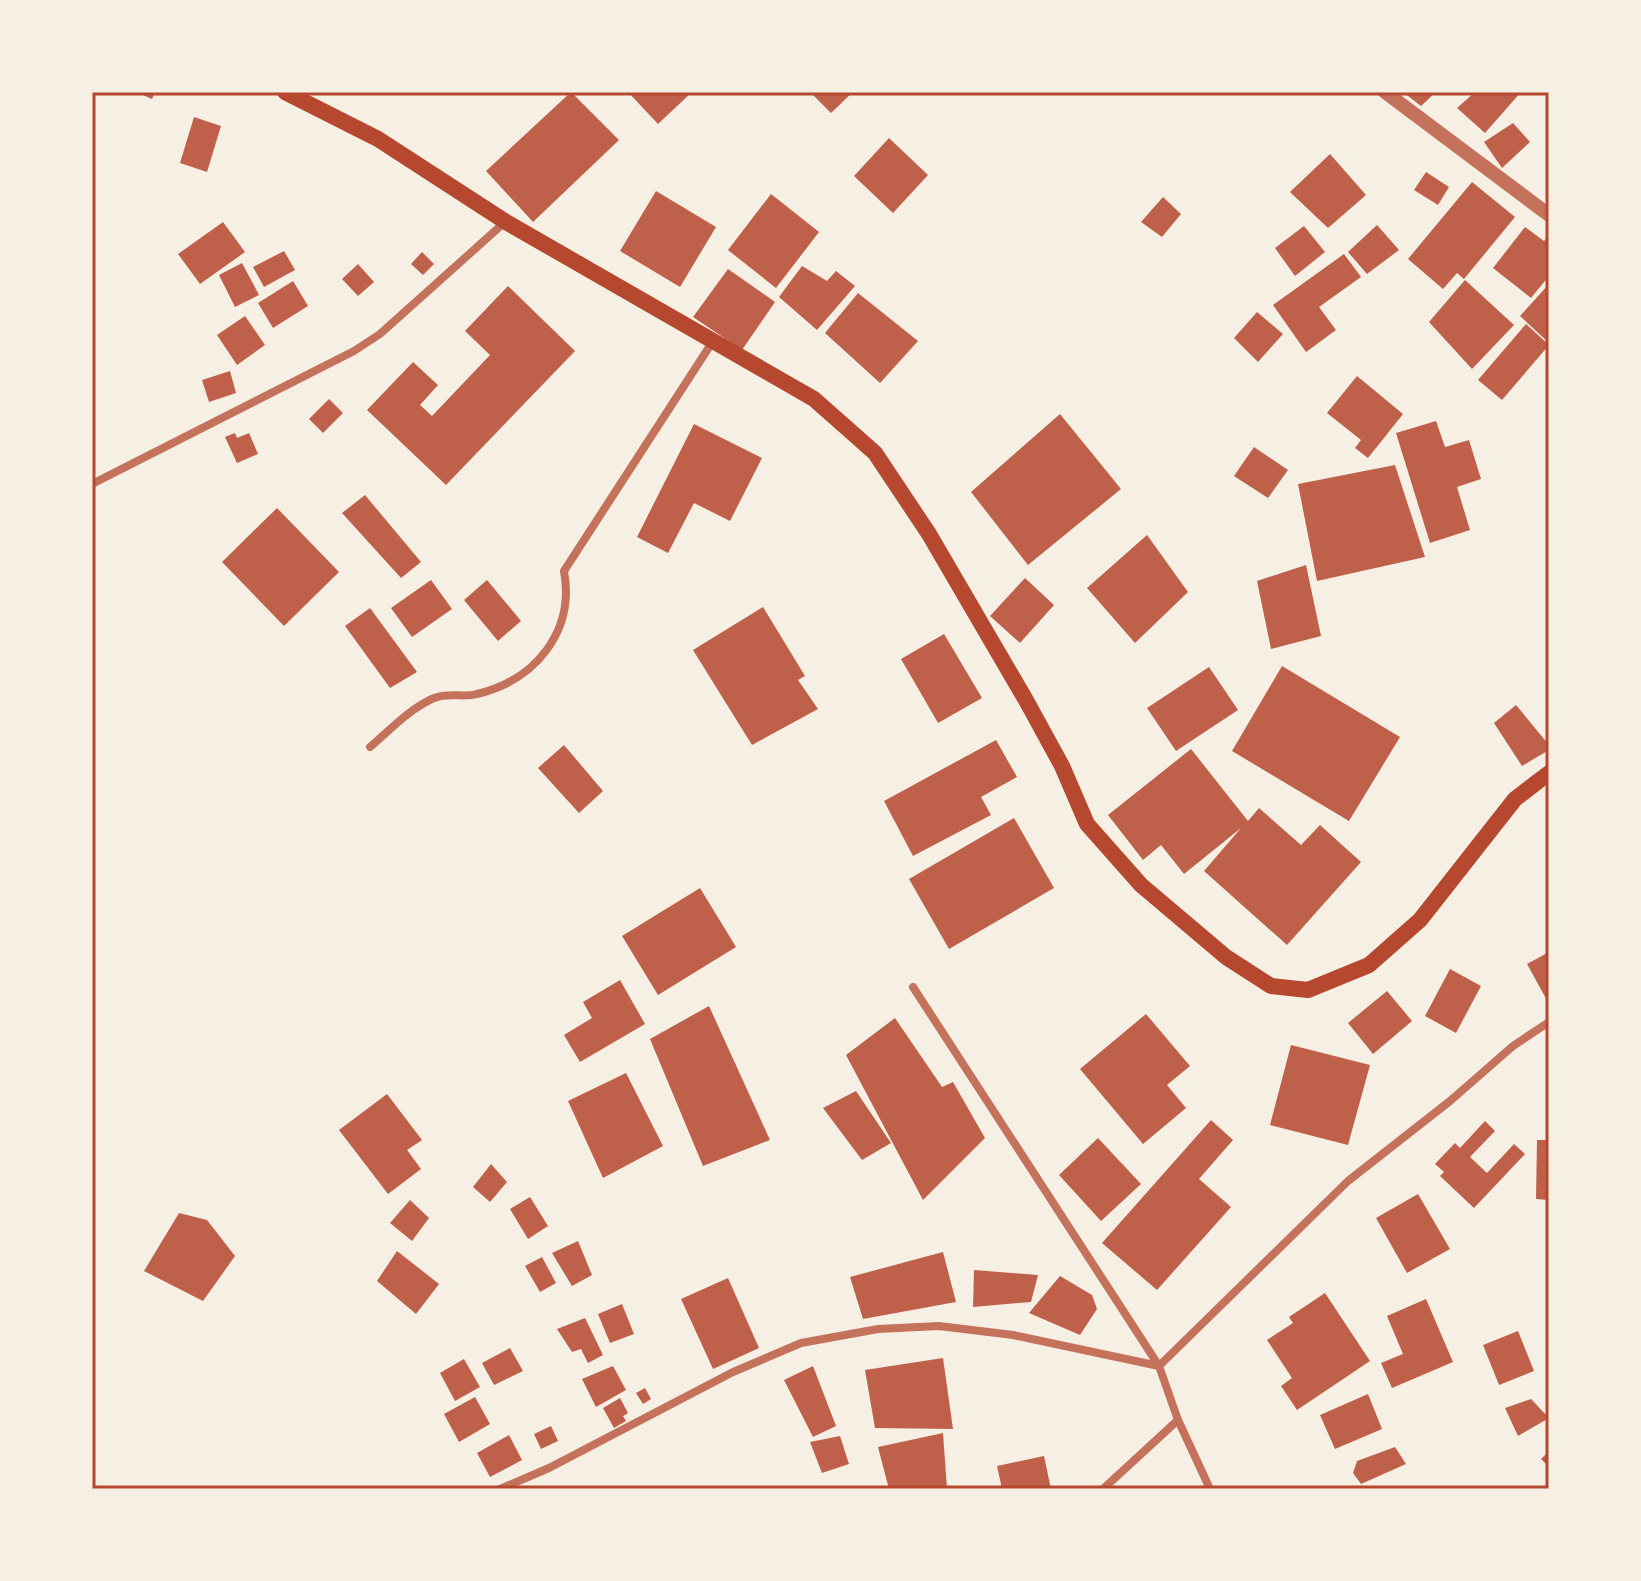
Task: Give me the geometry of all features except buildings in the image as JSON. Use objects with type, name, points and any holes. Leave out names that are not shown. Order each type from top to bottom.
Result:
[{"type":"main road","points":[[285,92],[378,139],[506,222],[814,399],[875,453],[929,534],[1020,689],[1062,766],[1087,824],[1141,885],[1226,957],[1271,986],[1308,990],[1369,965],[1420,920],[1515,799],[1549,773]]},
{"type":"street","points":[[1385,92],[1549,215]]},
{"type":"street","points":[[92,484],[380,334],[506,222]]},
{"type":"street","points":[[370,747],[414,709],[437,697],[474,695],[499,686],[528,670],[552,644],[565,615],[567,585],[564,571],[713,341]]},
{"type":"street","points":[[913,987],[1159,1366],[1178,1420],[1210,1489]]},
{"type":"street","points":[[1159,1366],[1348,1181],[1450,1101],[1513,1046],[1549,1022]]},
{"type":"street","points":[[500,1489],[549,1468],[733,1372],[801,1343],[878,1329],[939,1326],[1013,1335],[1159,1366]]},
{"type":"street","points":[[1103,1489],[1178,1420]]}]
